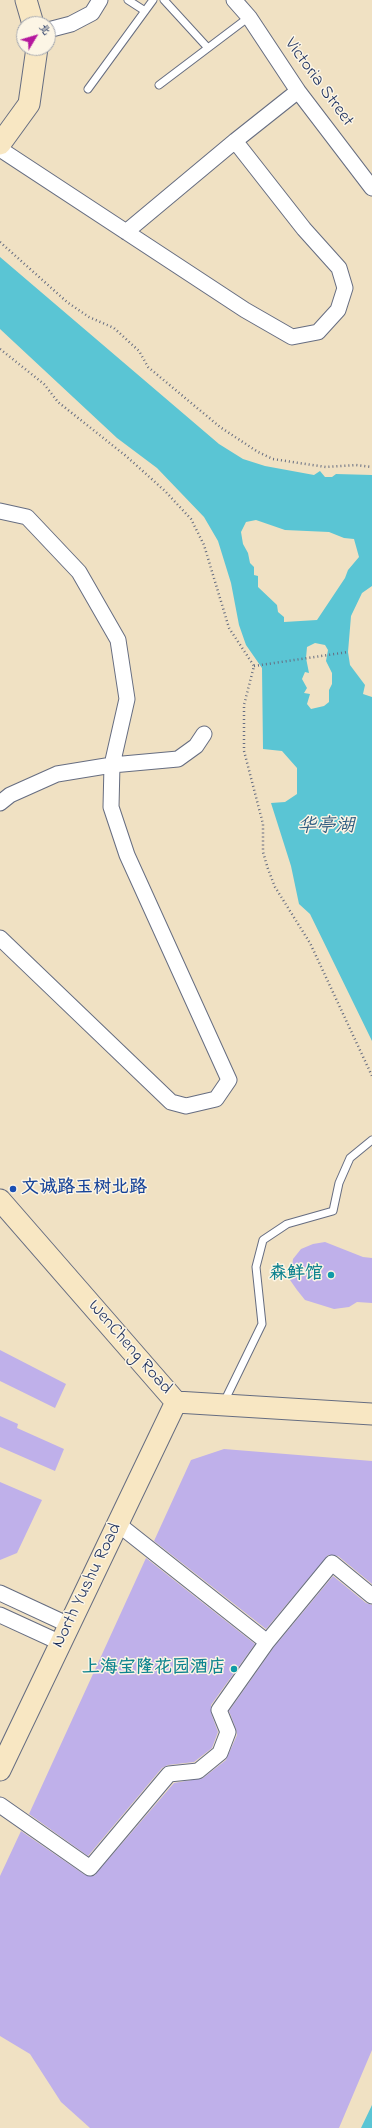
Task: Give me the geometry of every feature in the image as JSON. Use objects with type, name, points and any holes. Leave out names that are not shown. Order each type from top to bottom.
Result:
[{"type":"street","points":[[26,0],[31,16]]},
{"type":"street","points":[[56,28],[71,24],[92,13],[100,0]]},
{"type":"street","name":"Victoria Street","points":[[234,0],[249,17],[298,91],[372,188]]},
{"type":"street","points":[[0,144],[28,104],[36,56]]},
{"type":"street","points":[[126,232],[235,141],[298,91]]},
{"type":"street","points":[[0,149],[245,310],[292,336],[318,332],[338,310],[345,288],[339,268],[304,228],[235,141]]},
{"type":"street","points":[[0,511],[27,517],[79,572],[118,640],[127,699],[112,765],[111,807],[127,855],[229,1080],[216,1099],[186,1106],[171,1102],[0,938]]},
{"type":"street","points":[[0,803],[10,795],[58,774],[112,765],[178,759],[196,746],[204,734]]},
{"type":"street","name":"WenCheng Road","points":[[0,1200],[176,1402],[372,1414]]},
{"type":"street","name":"North Yushu Road","points":[[0,1770],[176,1402]]},
{"type":"street","points":[[118,1524],[268,1642]]},
{"type":"street","points":[[0,1805],[90,1868],[169,1774],[198,1771],[220,1753],[228,1732],[219,1710],[268,1642],[332,1563],[372,1596]]},
{"type":"street","points":[[0,1593],[65,1634]]},
{"type":"street","points":[[0,1615],[65,1634]]},
{"type":"lane","points":[[128,0],[145,11]]},
{"type":"lane","points":[[88,89],[154,0]]},
{"type":"lane","points":[[164,0],[208,48]]},
{"type":"lane","points":[[160,85],[249,17]]},
{"type":"lane","points":[[223,1404],[262,1324],[256,1267],[263,1240],[287,1224],[332,1211],[339,1183],[350,1158],[372,1140]]},
{"type":"path","points":[[0,242],[68,302],[88,317],[114,328],[139,351],[148,367],[220,427],[258,452],[274,459],[319,466],[356,465],[372,467]]},
{"type":"path","points":[[0,349],[44,384],[58,402],[126,456],[191,519],[204,545],[229,628],[254,666],[244,705],[244,751],[263,824],[263,852],[266,864],[275,888],[310,943],[372,1076]]},
{"type":"path","points":[[254,666],[348,652]]},
{"type":"water","name":"华亭湖","points":[[0,257],[219,444],[243,459],[265,466],[314,475],[320,471],[325,477],[332,477],[336,474],[372,475],[372,586],[362,593],[351,616],[348,652],[350,665],[365,685],[363,694],[372,697],[372,1041],[310,914],[299,904],[291,866],[271,803],[285,802],[297,794],[297,768],[282,751],[263,749],[262,668],[246,645],[239,625],[231,583],[218,541],[204,517],[157,468],[117,438],[0,329]],"holes":[[[256,520],[285,530],[329,532],[344,538],[354,539],[359,557],[348,570],[345,578],[317,620],[284,622],[284,617],[278,612],[277,605],[258,587],[258,576],[254,575],[254,567],[250,563],[248,553],[243,544],[241,532],[246,522]],[[315,643],[325,645],[328,650],[326,661],[332,673],[332,684],[329,690],[329,702],[324,706],[311,709],[307,704],[310,694],[304,693],[307,688],[302,679],[305,672],[309,673],[306,658],[307,647]]]},
{"type":"water","points":[[372,2105],[372,2128],[361,2128]]},
{"type":"building","name":"森鲜馆","points":[[325,1242],[363,1257],[372,1258],[372,1303],[357,1302],[349,1307],[334,1309],[305,1300],[297,1290],[290,1280],[293,1259],[301,1249],[313,1244]]},
{"type":"building","points":[[0,1350],[66,1384],[55,1408],[0,1381]]},
{"type":"building","points":[[0,1416],[18,1424],[17,1428],[64,1449],[55,1471],[0,1447]]},
{"type":"building","points":[[224,1449],[372,1461],[372,1584],[338,1556],[328,1555],[266,1629],[154,1541],[191,1460]]},
{"type":"building","points":[[0,1482],[42,1500],[17,1553],[0,1560]]},
{"type":"building","points":[[146,1558],[255,1644],[211,1705],[211,1713],[218,1732],[212,1748],[194,1762],[168,1765],[162,1768],[88,1856],[29,1814]]},
{"type":"building","name":"上海宝隆花园酒店","points":[[333,1576],[366,1603],[372,1605],[372,2050],[339,2128],[90,2128],[61,2102],[30,2054],[0,2036],[0,1876],[21,1831],[85,1875],[94,1876],[174,1783],[203,1778],[226,1760],[237,1735],[229,1711],[274,1647]]},
{"type":"place","name":"文诚路玉树北路","points":[[13,1189]]},
{"type":"place","name":"森鲜馆","points":[[331,1275]]},
{"type":"place","name":"上海宝隆花园酒店","points":[[234,1669]]}]
